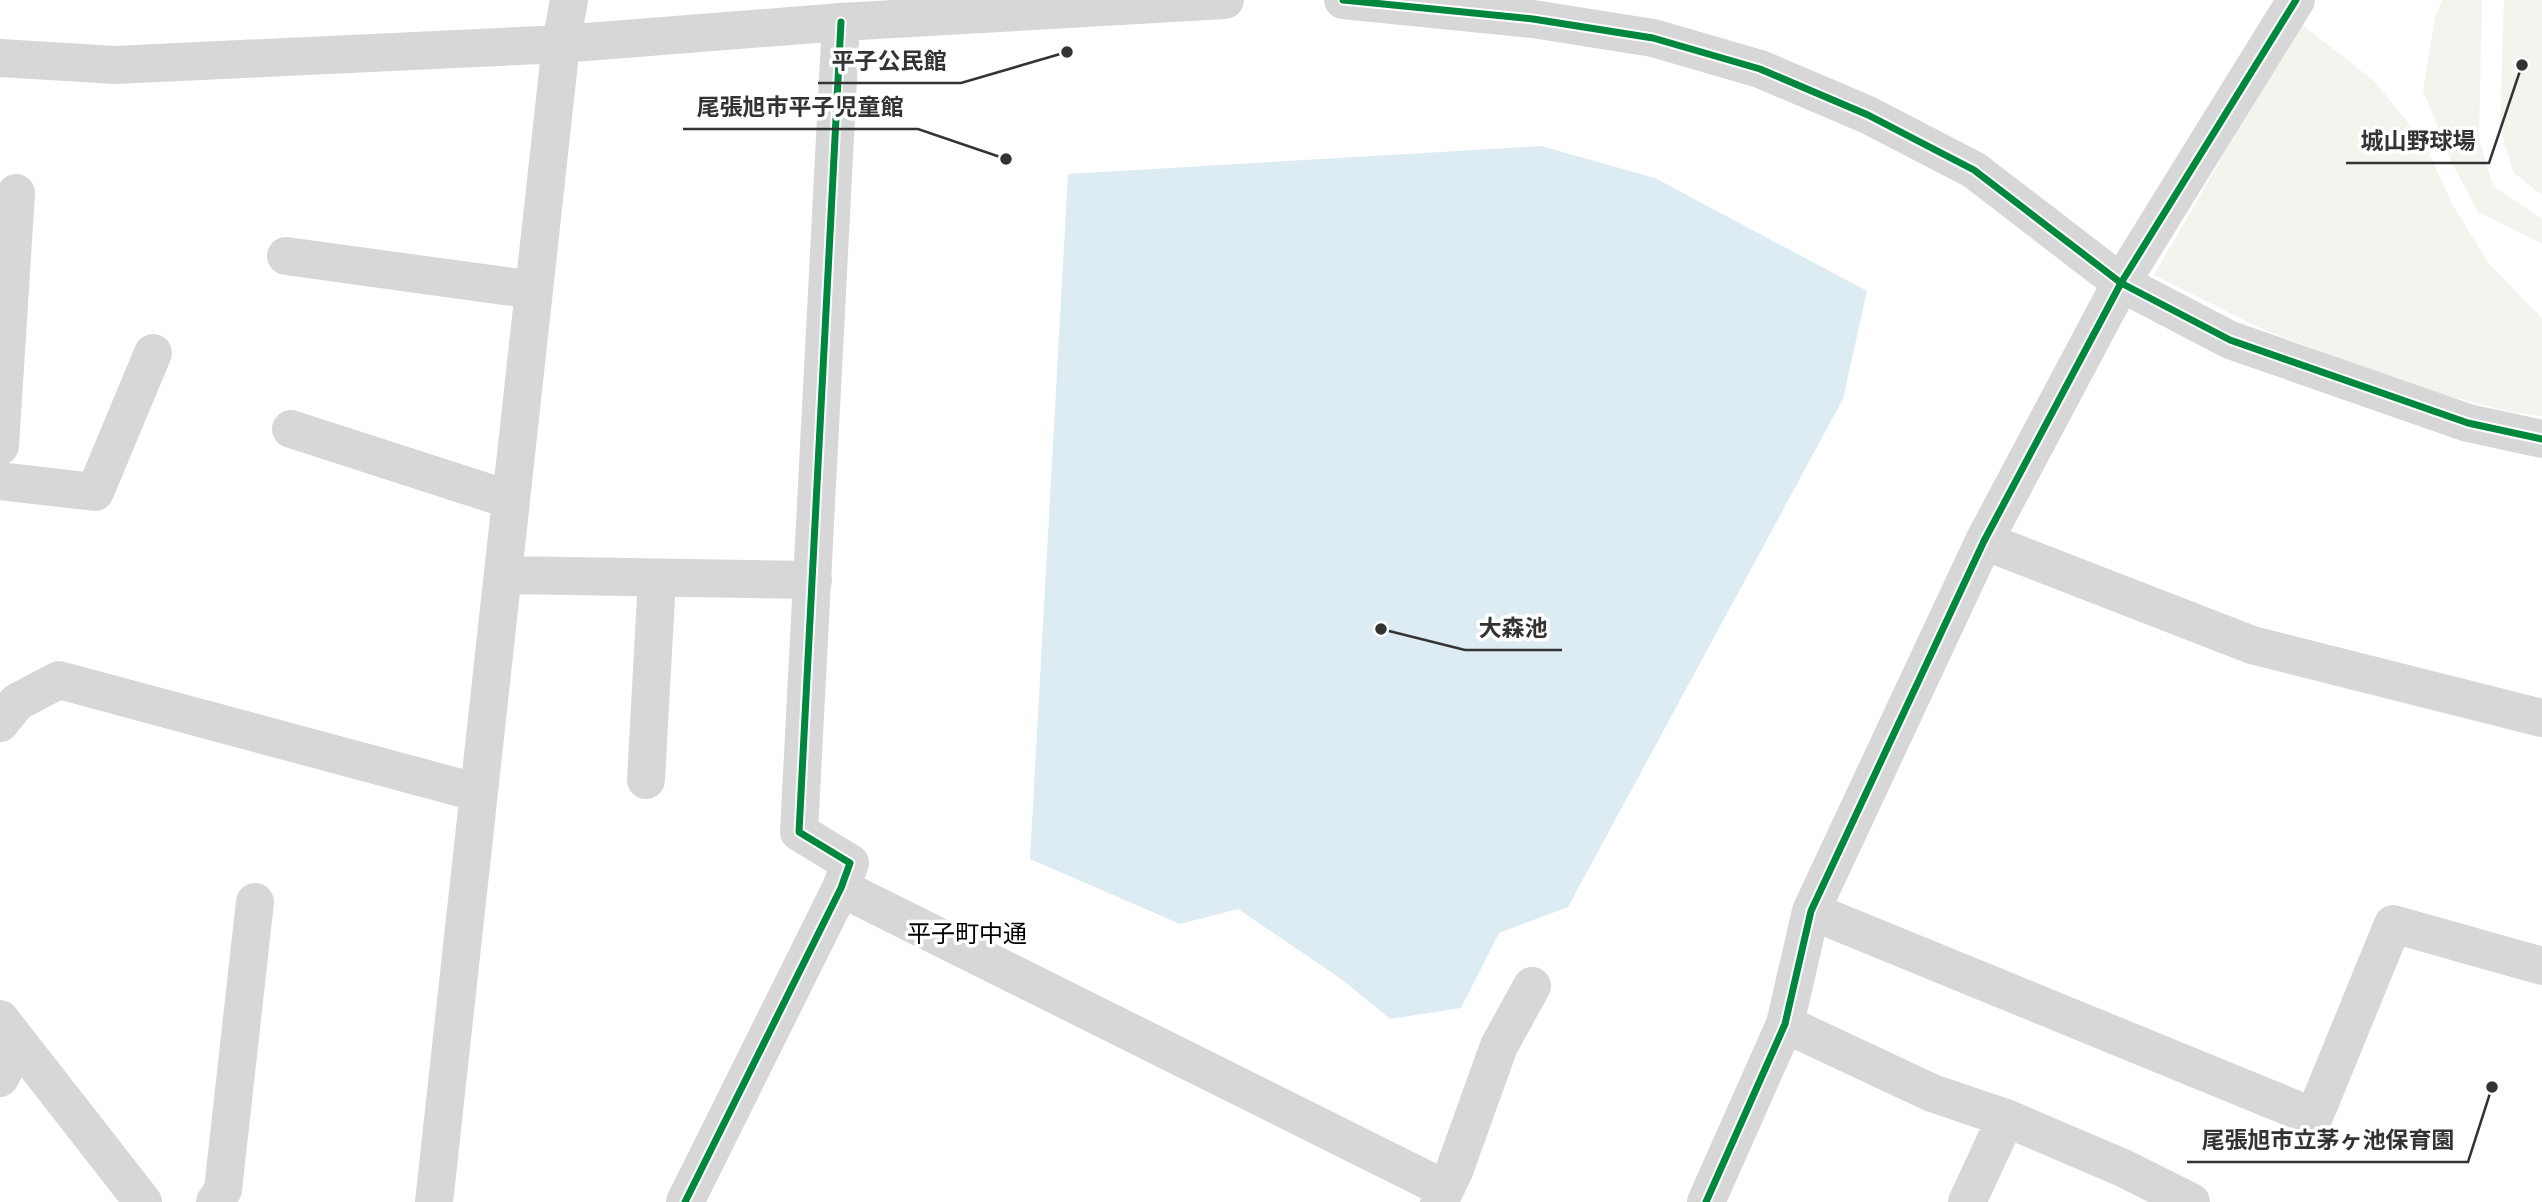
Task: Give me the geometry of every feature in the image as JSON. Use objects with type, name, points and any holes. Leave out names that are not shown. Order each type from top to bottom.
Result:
[{"type":"street","points":[[434,1202],[561,44],[569,0]]},
{"type":"street","points":[[0,58],[115,65],[561,44],[841,22],[1224,0]]},
{"type":"street","points":[[1343,0],[1533,19],[1653,38],[1760,69],[1868,115],[1974,170],[2121,283],[2230,340],[2468,423],[2542,439]]},
{"type":"street","points":[[1706,1202],[1785,1024],[1811,911],[1983,541],[2121,283],[2296,0]]},
{"type":"street","points":[[684,1202],[841,888],[850,863],[799,832],[841,22]]},
{"type":"street","points":[[0,446],[16,193]]},
{"type":"street","points":[[285,256],[534,290]]},
{"type":"street","points":[[0,481],[95,492],[153,353]]},
{"type":"street","points":[[291,429],[511,500]]},
{"type":"street","points":[[1983,541],[2252,645],[2542,718]]},
{"type":"street","points":[[503,575],[813,580]]},
{"type":"street","points":[[646,780],[657,578]]},
{"type":"street","points":[[0,723],[17,702],[59,680],[479,793]]},
{"type":"street","points":[[841,888],[1442,1195],[1454,1171],[1499,1046],[1532,986]]},
{"type":"street","points":[[215,1202],[223,1189],[255,902]]},
{"type":"street","points":[[1811,911],[2314,1117],[2393,924],[2542,966]]},
{"type":"street","points":[[1785,1024],[1932,1093],[2006,1118],[2123,1168],[2191,1202]]},
{"type":"street","points":[[0,1078],[9,1030]]},
{"type":"street","points":[[9,1030],[143,1202]]},
{"type":"street","points":[[1967,1202],[2006,1118]]},
{"type":"shaded area","points":[[2442,0],[2482,0],[2479,138],[2493,186],[2542,219],[2542,244],[2478,212],[2452,163],[2423,90],[2435,17]]},
{"type":"shaded area","points":[[2504,0],[2542,0],[2542,195],[2513,172],[2500,126]]},
{"type":"shaded area","points":[[2300,23],[2374,81],[2424,142],[2452,204],[2489,264],[2542,318],[2542,416],[2510,412],[2411,386],[2260,328],[2154,275]]},
{"type":"shaded area","points":[[1541,146],[1655,178],[1867,291],[1843,399],[1568,907],[1499,933],[1461,1008],[1390,1019],[1340,978],[1238,909],[1180,924],[1030,859],[1068,174]]},
{"type":"cycle path","points":[[1343,0],[1533,19],[1653,38],[1760,69],[1868,115],[1974,170],[2121,283],[2230,340],[2468,423],[2542,439]]},
{"type":"cycle path","points":[[1706,1202],[1785,1024],[1811,911],[1984,541],[2121,283],[2296,0]]},
{"type":"cycle path","points":[[685,1202],[841,888],[850,863],[799,832],[841,22]]},
{"type":"place","name":"平子公民館","points":[[1067,52]]},
{"type":"place","name":"城山野球場","points":[[2522,65]]},
{"type":"place","name":"尾張旭市平子児童館","points":[[1006,159]]},
{"type":"place","name":"大森池","points":[[1381,629]]},
{"type":"place","name":"尾張旭市立茅ヶ池保育園","points":[[2492,1087]]},
{"type":"district","name":"平子町中通","points":[[967,933]]}]
